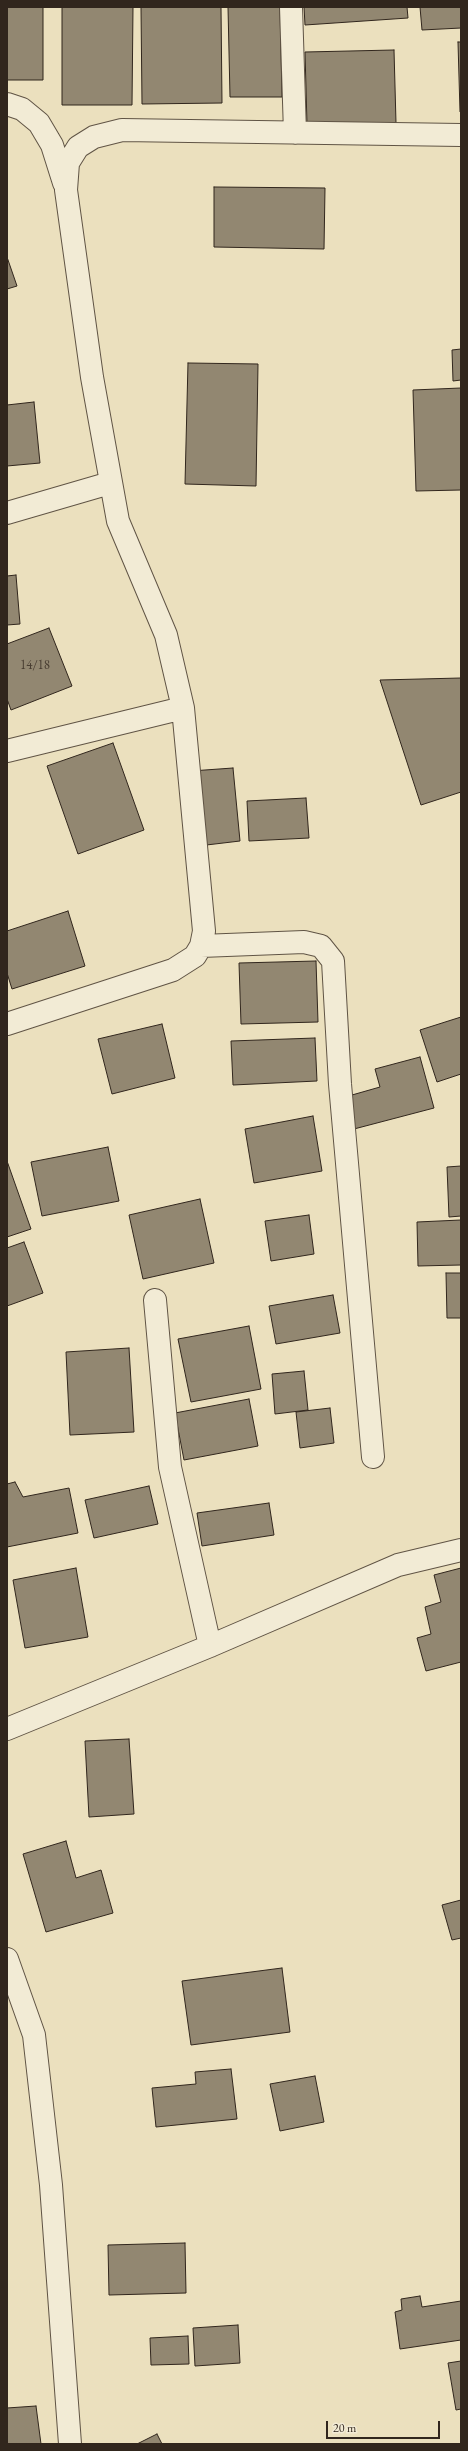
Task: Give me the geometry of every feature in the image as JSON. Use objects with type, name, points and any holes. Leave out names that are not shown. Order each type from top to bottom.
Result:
[{"type":"street","points":[[290,7],[295,133]]},
{"type":"street","points":[[7,104],[22,109],[39,123],[52,145],[66,190],[92,377],[118,521],[166,635],[183,708],[204,931],[201,946],[195,956],[173,970],[7,1024]]},
{"type":"street","points":[[66,190],[68,163],[78,147],[94,137],[122,130],[461,135]]},
{"type":"street","points":[[7,513],[110,482]]},
{"type":"street","points":[[7,751],[183,708]]},
{"type":"street","points":[[201,946],[304,942],[321,946],[333,961],[340,1084],[373,1457]]},
{"type":"street","points":[[155,1300],[170,1467],[210,1646]]},
{"type":"street","points":[[7,1729],[210,1646],[398,1565],[461,1550]]},
{"type":"street","points":[[7,1959],[34,2036],[51,2185],[70,2444]]},
{"type":"building","points":[[7,7],[43,7],[43,80],[7,80]]},
{"type":"building","points":[[62,7],[133,7],[132,105],[62,105]]},
{"type":"building","points":[[141,7],[221,7],[222,103],[142,104]]},
{"type":"building","points":[[228,7],[280,7],[282,97],[230,97]]},
{"type":"building","points":[[304,7],[407,7],[408,18],[305,25]]},
{"type":"building","points":[[420,7],[461,7],[461,28],[422,30]]},
{"type":"building","points":[[458,42],[461,42],[461,112],[460,112]]},
{"type":"building","points":[[394,50],[396,123],[307,125],[305,52]]},
{"type":"building","points":[[214,187],[325,188],[324,249],[214,247]]},
{"type":"building","points":[[7,257],[17,286],[7,289]]},
{"type":"building","points":[[461,349],[461,380],[453,381],[452,350]]},
{"type":"building","points":[[188,363],[258,364],[256,486],[185,484]]},
{"type":"building","points":[[461,388],[461,490],[416,491],[413,390]]},
{"type":"building","points":[[34,402],[40,463],[7,466],[7,405]]},
{"type":"building","points":[[16,575],[20,624],[7,625],[7,576]]},
{"type":"building","points":[[49,628],[72,686],[11,710],[7,699],[7,644]]},
{"type":"building","points":[[461,678],[461,792],[421,805],[380,680]]},
{"type":"building","points":[[113,743],[144,830],[78,854],[47,766]]},
{"type":"building","points":[[233,768],[240,841],[198,846],[191,771]]},
{"type":"building","points":[[306,798],[309,838],[249,841],[247,801]]},
{"type":"building","points":[[68,911],[85,966],[12,989],[7,973],[7,931]]},
{"type":"building","points":[[316,961],[318,1022],[241,1024],[239,963]]},
{"type":"building","points":[[461,1017],[461,1074],[437,1082],[420,1030]]},
{"type":"building","points":[[162,1024],[175,1078],[112,1094],[98,1039]]},
{"type":"building","points":[[315,1038],[317,1081],[233,1085],[231,1041]]},
{"type":"building","points":[[420,1057],[434,1108],[354,1129],[345,1097],[380,1087],[375,1069]]},
{"type":"building","points":[[313,1116],[322,1171],[254,1183],[245,1129]]},
{"type":"building","points":[[108,1147],[119,1201],[42,1216],[31,1162]]},
{"type":"building","points":[[7,1161],[31,1229],[7,1237]]},
{"type":"building","points":[[461,1166],[461,1216],[449,1217],[447,1167]]},
{"type":"building","points":[[200,1199],[214,1263],[143,1279],[129,1215]]},
{"type":"building","points":[[309,1215],[314,1254],[271,1261],[265,1221]]},
{"type":"building","points":[[461,1220],[461,1265],[418,1266],[417,1222]]},
{"type":"building","points":[[24,1242],[43,1293],[7,1306],[7,1248]]},
{"type":"building","points":[[446,1273],[461,1273],[461,1318],[447,1318]]},
{"type":"building","points":[[333,1295],[340,1333],[276,1344],[269,1306]]},
{"type":"building","points":[[249,1326],[261,1389],[191,1402],[178,1339]]},
{"type":"building","points":[[129,1348],[134,1432],[70,1435],[66,1352]]},
{"type":"building","points":[[304,1371],[308,1410],[275,1414],[272,1374]]},
{"type":"building","points":[[249,1399],[258,1446],[184,1460],[175,1413]]},
{"type":"building","points":[[330,1408],[334,1443],[300,1448],[296,1412]]},
{"type":"building","points":[[15,1482],[23,1497],[69,1488],[78,1533],[7,1547],[7,1484]]},
{"type":"building","points":[[149,1486],[158,1524],[94,1538],[85,1500]]},
{"type":"building","points":[[269,1503],[274,1535],[202,1546],[197,1513]]},
{"type":"building","points":[[76,1568],[88,1637],[25,1648],[13,1580]]},
{"type":"building","points":[[461,1568],[461,1662],[426,1671],[417,1638],[431,1634],[425,1607],[441,1602],[434,1575]]},
{"type":"building","points":[[129,1739],[134,1814],[89,1817],[85,1741]]},
{"type":"building","points":[[66,1841],[76,1878],[101,1870],[113,1913],[46,1932],[23,1854]]},
{"type":"building","points":[[461,1900],[461,1938],[452,1940],[442,1905]]},
{"type":"building","points":[[282,1968],[290,2032],[191,2045],[182,1981]]},
{"type":"building","points":[[231,2069],[237,2119],[156,2127],[152,2088],[196,2084],[195,2072]]},
{"type":"building","points":[[315,2076],[324,2122],[280,2131],[270,2084]]},
{"type":"building","points":[[185,2243],[186,2293],[109,2295],[108,2245]]},
{"type":"building","points":[[420,2296],[422,2307],[461,2301],[461,2340],[400,2349],[395,2312],[402,2310],[401,2299]]},
{"type":"building","points":[[238,2325],[240,2363],[195,2366],[193,2328]]},
{"type":"building","points":[[188,2336],[189,2364],[151,2365],[150,2338]]},
{"type":"building","points":[[461,2361],[461,2409],[456,2410],[448,2363]]},
{"type":"building","points":[[36,2406],[41,2444],[7,2444],[7,2408]]},
{"type":"building","points":[[157,2434],[162,2444],[137,2444]]}]
